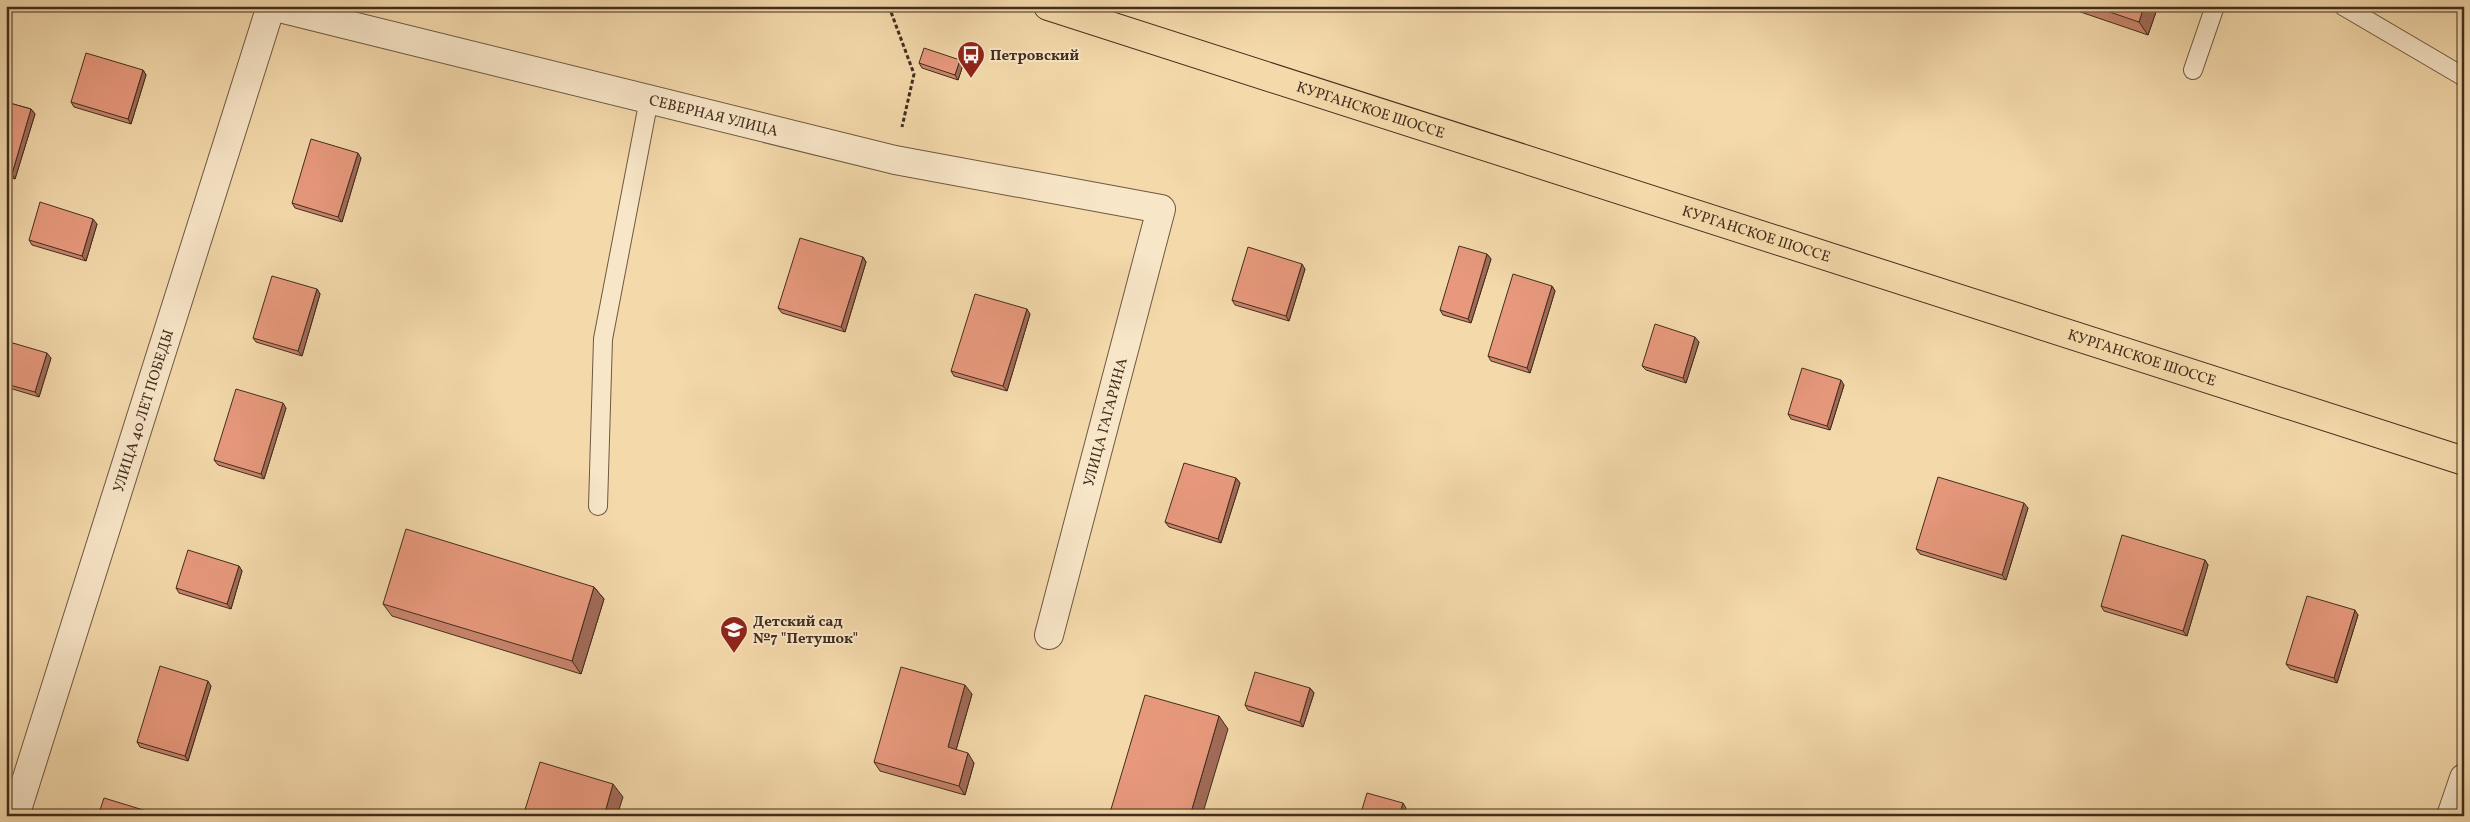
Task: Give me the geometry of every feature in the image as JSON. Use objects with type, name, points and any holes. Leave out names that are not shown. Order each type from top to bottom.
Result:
[{"type":"main road","name":"КУРГАНСКОЕ ШОССЕ","points":[[1048,6],[2464,461]]},
{"type":"street","name":"СЕВЕРНАЯ УЛИЦА","points":[[271,6],[895,160],[1161,209]]},
{"type":"street","name":"УЛИЦА 40 ЛЕТ ПОБЕДЫ","points":[[16,816],[271,6]]},
{"type":"street","name":"УЛИЦА ГАГАРИНА","points":[[1049,635],[1161,209]]},
{"type":"street","points":[[2451,816],[2464,778]]},
{"type":"lane","points":[[2192,70],[2215,6]]},
{"type":"lane","points":[[2343,6],[2464,77]]},
{"type":"lane","points":[[598,506],[603,339],[649,99]]},
{"type":"path","points":[[873,6],[891,12],[914,74],[895,160]]},
{"type":"building","points":[[2092,6],[2144,6],[2139,22]]},
{"type":"building","points":[[924,48],[960,60],[955,75],[919,63]]},
{"type":"building","points":[[86,53],[143,70],[128,119],[71,102]]},
{"type":"building","points":[[6,102],[31,109],[12,174],[6,172]]},
{"type":"building","points":[[311,139],[358,153],[338,217],[292,203]]},
{"type":"building","points":[[40,202],[93,219],[82,256],[29,240]]},
{"type":"building","points":[[800,238],[863,257],[841,327],[778,308]]},
{"type":"building","points":[[1459,246],[1487,254],[1468,319],[1440,310]]},
{"type":"building","points":[[1248,247],[1302,264],[1286,316],[1232,300]]},
{"type":"building","points":[[1513,274],[1552,286],[1527,368],[1488,356]]},
{"type":"building","points":[[272,276],[317,289],[298,351],[253,338]]},
{"type":"building","points":[[975,294],[1027,309],[1003,386],[951,371]]},
{"type":"building","points":[[1655,324],[1695,337],[1683,378],[1642,366]]},
{"type":"building","points":[[6,341],[47,353],[35,392],[6,384]]},
{"type":"building","points":[[1802,368],[1841,380],[1827,426],[1788,414]]},
{"type":"building","points":[[236,389],[283,403],[261,474],[214,460]]},
{"type":"building","points":[[1184,463],[1236,478],[1218,539],[1165,522]]},
{"type":"building","points":[[1938,477],[2024,503],[2002,575],[1916,549]]},
{"type":"building","points":[[406,529],[594,587],[572,661],[383,604]]},
{"type":"building","points":[[2122,535],[2205,560],[2183,631],[2101,606]]},
{"type":"building","points":[[188,550],[239,566],[227,604],[176,588]]},
{"type":"building","points":[[2307,596],[2355,610],[2334,678],[2286,664]]},
{"type":"building","points":[[160,666],[208,681],[185,756],[137,742]]},
{"type":"building","points":[[901,667],[965,685],[948,747],[968,753],[959,786],[874,762]]},
{"type":"building","points":[[1255,672],[1310,688],[1300,722],[1245,705]]},
{"type":"building","points":[[1145,695],[1219,716],[1190,816],[1109,816]]},
{"type":"building","points":[[540,762],[613,784],[604,816],[523,816]]},
{"type":"building","points":[[1367,793],[1403,803],[1399,816],[1360,816]]},
{"type":"building","points":[[104,798],[163,816],[98,816]]},
{"type":"place","name":"Петровский","points":[[971,79]]},
{"type":"place","name":"Детский сад №7 \"Петушок\"","points":[[734,654]]}]
